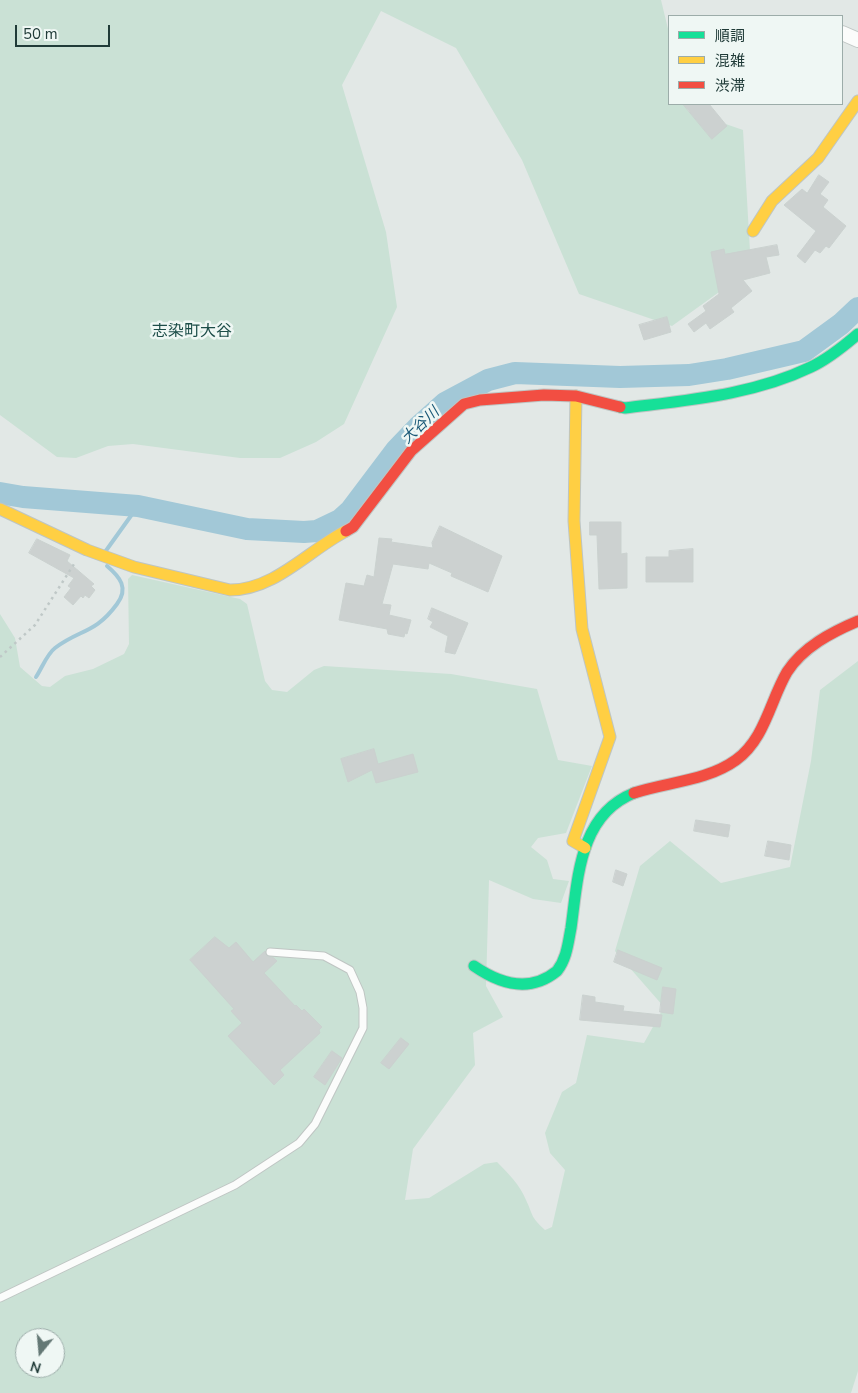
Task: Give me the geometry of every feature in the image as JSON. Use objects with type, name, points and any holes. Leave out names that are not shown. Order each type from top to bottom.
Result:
[{"type":"street","points":[[843,33],[858,40]]},
{"type":"street","points":[[753,231],[772,201],[818,158],[858,101]]},
{"type":"street","points":[[0,509],[87,550],[162,575],[230,590],[245,590],[299,564],[324,542],[352,527],[411,451],[464,404],[480,400],[576,396],[625,408],[644,407],[751,389],[812,367],[858,334]]},
{"type":"street","points":[[576,396],[574,521],[582,629],[610,737],[573,840],[584,848]]},
{"type":"street","points":[[474,966],[498,983],[527,985],[557,971],[567,950],[584,848],[592,829],[602,815],[626,795],[647,787],[711,772],[735,760],[757,738],[789,669],[818,641],[858,621]]},
{"type":"lane","points":[[0,1298],[235,1185],[299,1143],[315,1124],[363,1028],[360,992],[350,970],[324,956],[270,952]]},
{"type":"path","points":[[0,657],[35,625],[66,574],[76,560],[87,550]]},
{"type":"green space","points":[[0,0],[661,0],[668,29],[668,105],[686,105],[688,111],[743,130],[751,269],[672,326],[579,294],[522,160],[456,48],[381,11],[342,85],[386,232],[397,307],[344,424],[316,442],[280,458],[240,458],[133,444],[108,446],[76,458],[57,457],[0,415]]},
{"type":"green space","points":[[132,575],[240,599],[247,604],[265,681],[272,690],[287,692],[314,670],[324,666],[451,674],[537,689],[558,760],[592,766],[566,833],[538,838],[531,847],[547,860],[553,879],[569,881],[561,903],[533,899],[489,880],[486,986],[503,1017],[473,1033],[475,1065],[413,1149],[405,1200],[429,1198],[484,1164],[497,1162],[517,1184],[535,1219],[545,1230],[552,1227],[565,1170],[550,1153],[545,1133],[562,1092],[576,1083],[587,1035],[644,1043],[664,1007],[615,951],[640,866],[670,841],[721,883],[790,867],[811,761],[820,690],[858,661],[858,1371],[851,1393],[0,1393],[0,614],[15,638],[20,667],[42,686],[50,687],[65,676],[93,669],[124,654],[129,644],[128,579]]},
{"type":"building","points":[[684,105],[710,105],[727,126],[712,139]]},
{"type":"building","points":[[819,175],[829,182],[820,194],[828,200],[823,207],[846,226],[829,248],[826,246],[820,253],[815,250],[805,263],[797,256],[816,231],[784,205],[802,189],[807,193]]},
{"type":"building","points":[[777,245],[779,255],[766,257],[770,273],[743,280],[752,291],[731,308],[734,312],[710,329],[706,323],[694,332],[688,324],[706,311],[703,306],[719,294],[711,252],[724,249],[725,254]]},
{"type":"building","points":[[667,317],[671,332],[644,340],[639,325]]},
{"type":"building","points":[[590,522],[621,522],[621,554],[627,553],[627,588],[599,589],[597,535],[590,535]]},
{"type":"building","points":[[440,526],[502,556],[488,592],[451,576],[452,573],[429,563],[428,569],[393,564],[382,604],[391,605],[389,615],[411,620],[407,634],[405,633],[404,637],[388,634],[387,629],[339,620],[346,583],[364,586],[367,575],[374,577],[379,538],[392,539],[391,542],[433,548],[432,543]]},
{"type":"building","points":[[37,539],[70,555],[67,561],[94,584],[91,586],[95,590],[89,598],[85,595],[83,598],[81,596],[73,605],[64,597],[71,588],[68,586],[74,578],[29,553]]},
{"type":"building","points":[[693,549],[693,582],[646,582],[646,557],[669,557],[669,551]]},
{"type":"building","points":[[432,608],[468,623],[455,654],[445,652],[448,636],[430,627],[433,622],[428,619]]},
{"type":"building","points":[[374,749],[378,764],[413,754],[418,772],[376,783],[372,770],[348,782],[341,759]]},
{"type":"building","points":[[696,820],[730,825],[728,837],[694,831]]},
{"type":"building","points":[[768,841],[791,845],[789,860],[765,856]]},
{"type":"building","points":[[616,870],[627,874],[623,886],[613,882]]},
{"type":"building","points":[[215,937],[229,948],[236,942],[253,962],[265,951],[267,956],[274,958],[277,961],[264,973],[295,1006],[302,1011],[304,1009],[322,1027],[319,1030],[320,1033],[280,1070],[284,1075],[274,1085],[228,1036],[242,1023],[231,1011],[234,1009],[190,960]]},
{"type":"building","points":[[618,950],[662,968],[657,980],[614,962]]},
{"type":"building","points":[[663,987],[676,989],[673,1014],[660,1012]]},
{"type":"building","points":[[583,995],[595,997],[595,1002],[624,1006],[623,1011],[662,1015],[660,1027],[580,1020]]},
{"type":"building","points":[[401,1038],[409,1044],[389,1069],[381,1063]]},
{"type":"building","points":[[332,1051],[342,1058],[325,1085],[314,1077]]},
{"type":"waterway","name":"大谷川","points":[[0,493],[23,497],[138,506],[247,529],[317,531],[340,520],[350,511],[396,450],[445,403],[488,380],[515,373],[620,377],[689,375],[727,369],[804,351],[841,324],[858,308]]},
{"type":"waterway","points":[[105,552],[138,506]]},
{"type":"waterway","points":[[36,677],[47,657],[55,648],[102,621],[121,598],[123,588],[121,583],[116,574],[107,566]]},
{"type":"traffic: fast","points":[[620,407],[625,408],[696,399],[766,384],[817,364],[836,352],[858,334]]},
{"type":"traffic: fast","points":[[474,966],[494,977],[515,984],[536,982],[547,978],[557,971],[567,950],[584,850],[602,816],[616,803],[634,793]]},
{"type":"traffic: slow","points":[[753,231],[772,201],[818,158],[858,101]]},
{"type":"traffic: slow","points":[[576,396],[574,521],[582,629],[610,737],[573,841],[585,848]]},
{"type":"traffic: slow","points":[[0,509],[87,550],[134,567],[230,590],[246,588],[277,576],[346,531]]},
{"type":"traffic: jam","points":[[346,531],[353,527],[411,451],[464,404],[480,400],[544,395],[576,396],[620,407]]},
{"type":"traffic: jam","points":[[634,793],[700,777],[725,767],[736,760],[754,741],[787,672],[801,655],[819,641],[858,621]]},
{"type":"district","name":"志染町大谷","points":[[192,332]]}]
